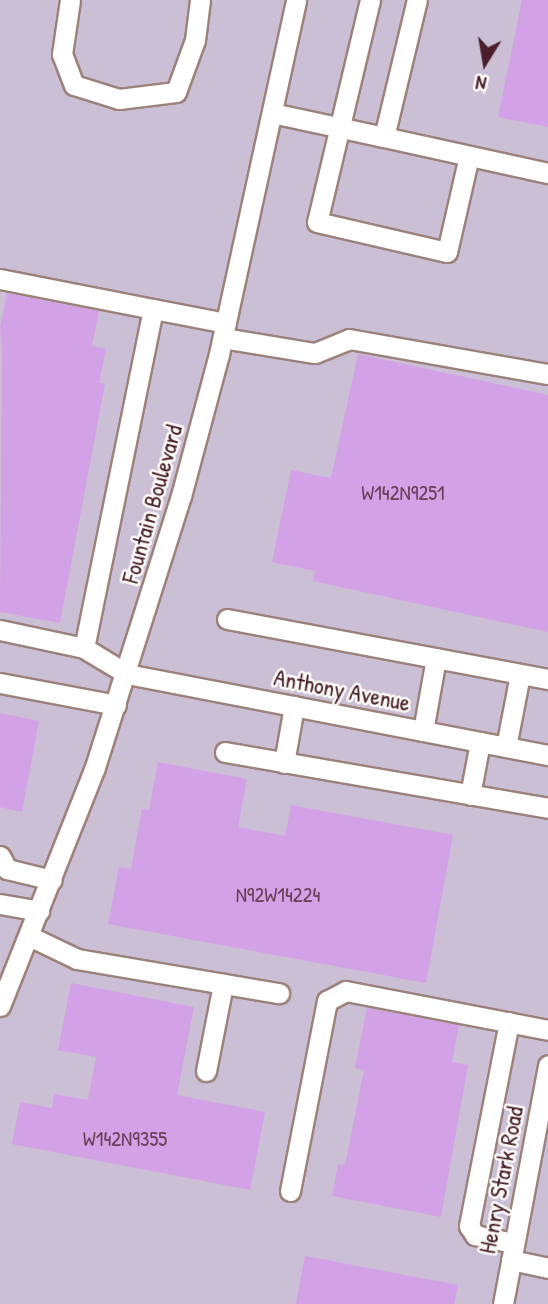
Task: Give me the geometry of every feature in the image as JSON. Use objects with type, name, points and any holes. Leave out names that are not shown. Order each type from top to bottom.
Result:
[{"type":"street","points":[[71,0],[62,54],[74,85],[119,99],[176,92],[195,40],[200,0]]},
{"type":"street","name":"Fountain Boulevard","points":[[0,1006],[52,880],[116,705],[181,496],[224,330],[296,0]]},
{"type":"street","points":[[370,0],[317,222],[447,252],[469,156]]},
{"type":"street","points":[[384,137],[416,0]]},
{"type":"street","points":[[272,113],[548,173]]},
{"type":"street","points":[[0,279],[153,309],[315,353],[349,339],[548,374]]},
{"type":"street","points":[[85,648],[153,309]]},
{"type":"street","points":[[227,619],[548,679]]},
{"type":"street","points":[[0,631],[85,648],[127,674]]},
{"type":"street","points":[[423,731],[436,658]]},
{"type":"street","name":"Anthony Avenue","points":[[127,674],[548,755]]},
{"type":"street","points":[[506,747],[520,674]]},
{"type":"street","points":[[0,683],[116,705]]},
{"type":"street","points":[[284,763],[293,706]]},
{"type":"street","points":[[470,795],[480,742]]},
{"type":"street","points":[[225,752],[548,808]]},
{"type":"street","points":[[0,856],[7,869],[52,880]]},
{"type":"street","points":[[0,904],[39,911]]},
{"type":"street","points":[[29,936],[77,959],[279,993]]},
{"type":"street","points":[[206,1071],[223,984]]},
{"type":"street","points":[[290,1191],[327,1001],[346,991],[548,1030]]},
{"type":"street","points":[[509,1022],[469,1226],[475,1235],[548,1268]]},
{"type":"street","name":"Henry Stark Road","points":[[503,1304],[548,1065]]},
{"type":"shaded area","points":[[0,0],[548,0],[548,1304],[0,1304]]},
{"type":"building","points":[[522,0],[548,0],[548,127],[498,117]]},
{"type":"building","points":[[7,293],[99,311],[92,346],[106,349],[99,383],[105,384],[60,623],[0,612],[0,328]]},
{"type":"building","points":[[358,354],[548,395],[548,632],[313,581],[315,571],[272,562],[291,470],[331,478]]},
{"type":"building","points":[[0,713],[39,721],[22,812],[0,807]]},
{"type":"building","points":[[158,762],[247,779],[238,827],[285,836],[291,805],[453,835],[426,983],[108,924],[119,867],[131,869],[142,809],[149,810]]},
{"type":"building","points":[[71,983],[194,1007],[177,1095],[265,1112],[250,1190],[12,1144],[20,1102],[52,1108],[54,1094],[88,1100],[96,1057],[58,1050]]},
{"type":"building","points":[[367,1008],[459,1025],[452,1062],[468,1065],[441,1217],[332,1196],[338,1164],[345,1165],[364,1070],[355,1068]]},
{"type":"building","points":[[305,1256],[458,1285],[454,1304],[296,1304]]}]
